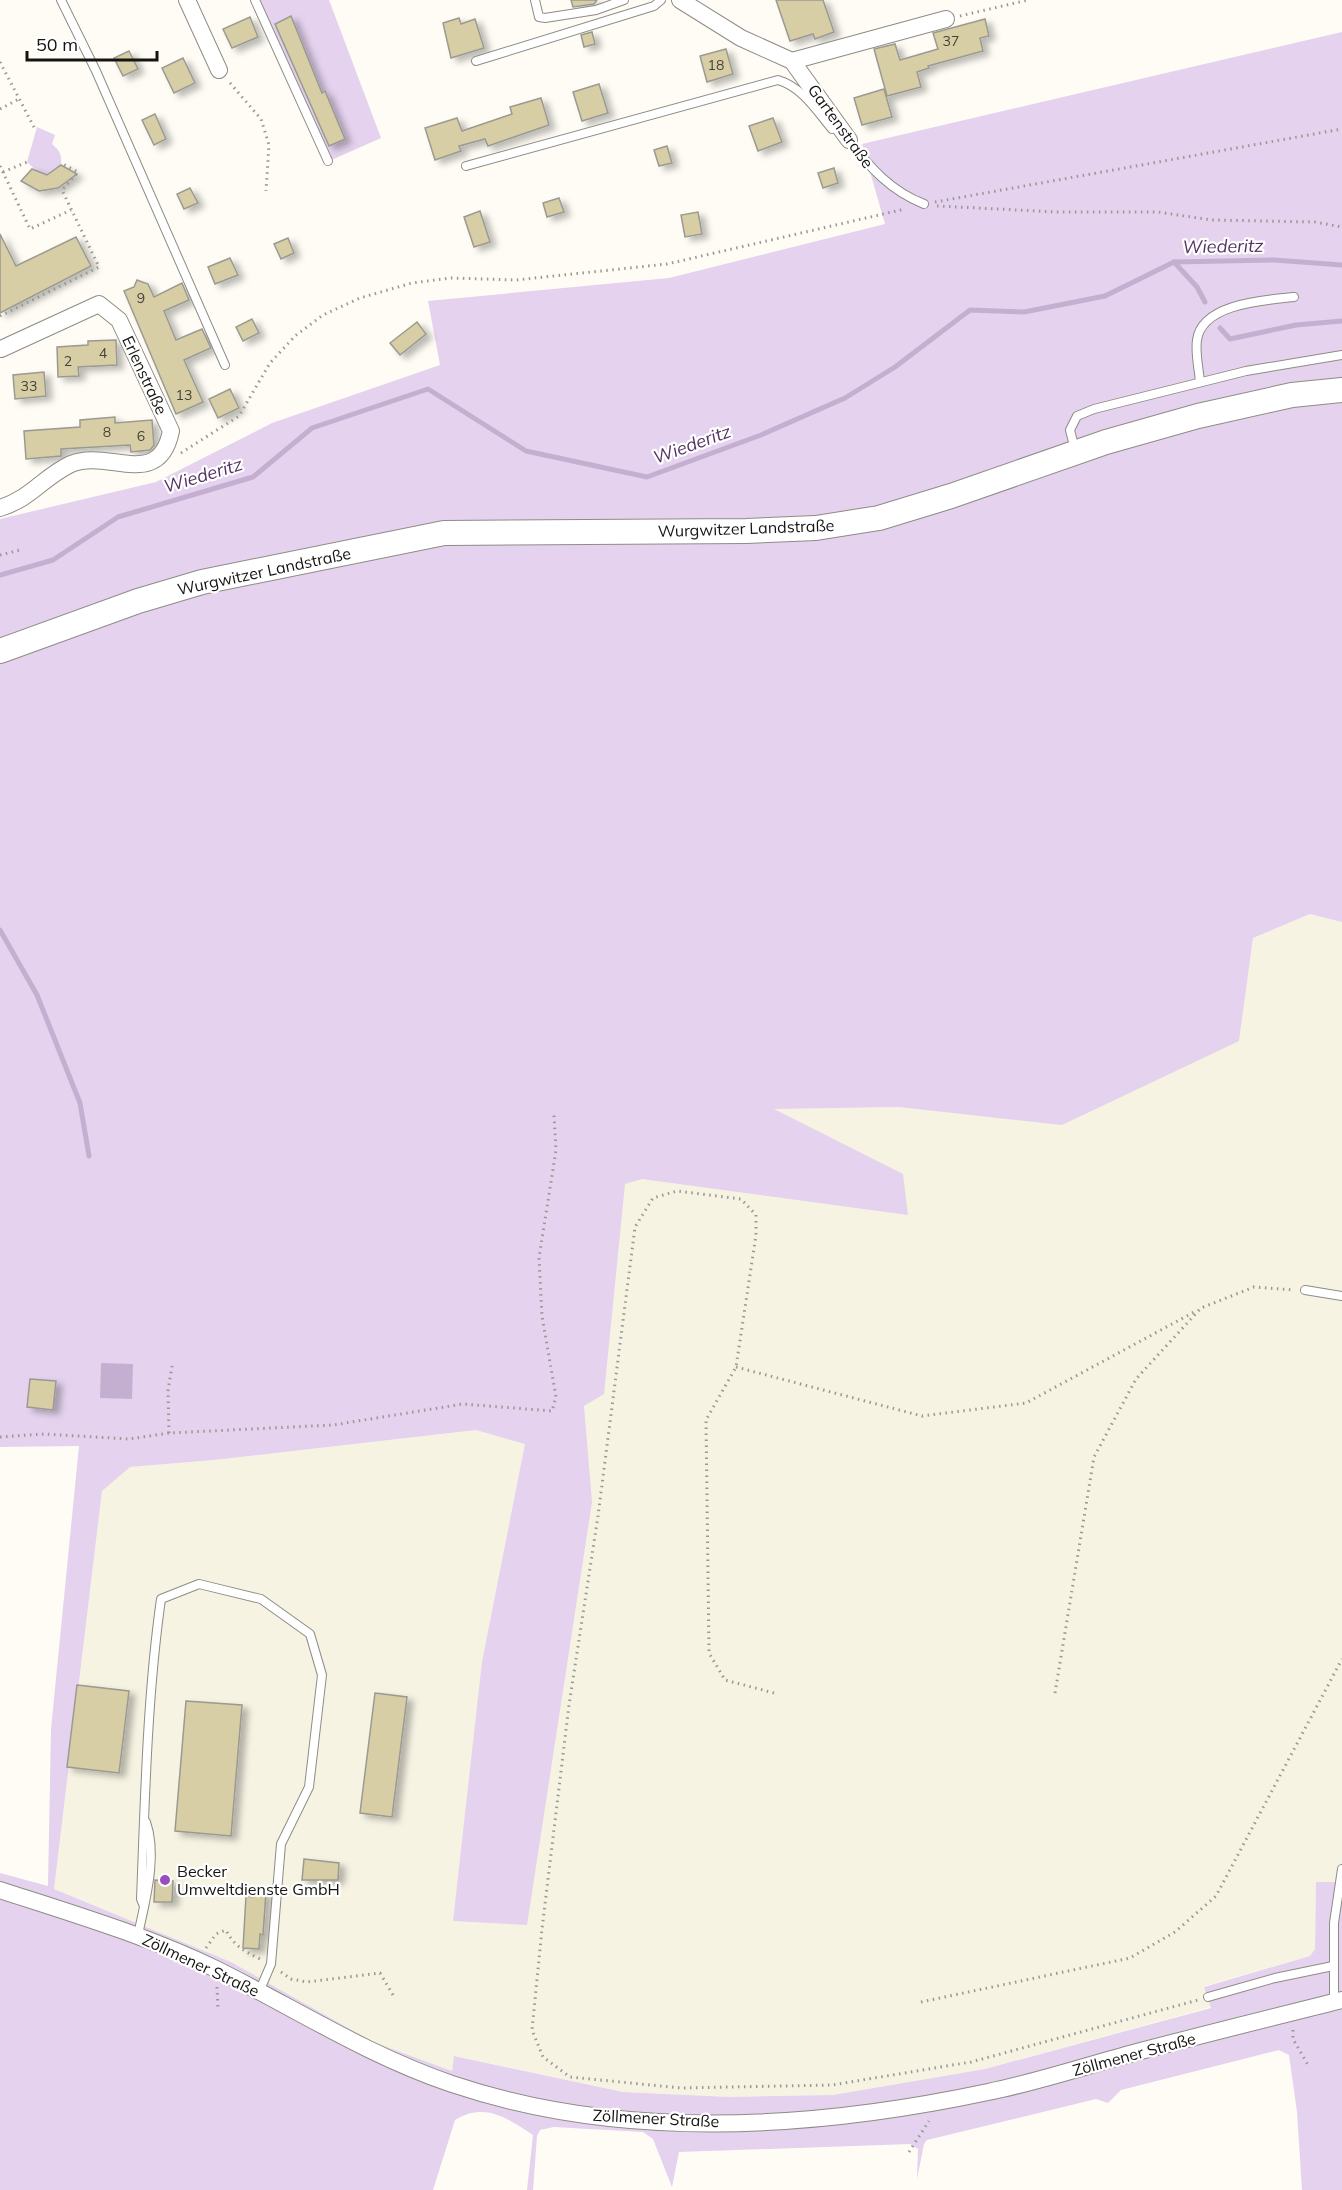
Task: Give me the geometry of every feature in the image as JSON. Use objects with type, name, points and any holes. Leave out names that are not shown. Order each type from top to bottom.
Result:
[{"type":"main road","name":"Wurgwitzer Landstraße","points":[[0,651],[138,601],[202,582],[444,534],[746,531],[816,528],[879,518],[951,496],[1075,452],[1245,404],[1292,395],[1342,390]]},
{"type":"street","points":[[187,0],[219,70]]},
{"type":"street","name":"Gartenstraße","points":[[680,0],[741,38],[792,61],[849,140]]},
{"type":"street","points":[[792,61],[946,19]]},
{"type":"street","name":"Erlenstraße","points":[[0,349],[99,304],[119,320],[171,430],[167,448],[156,458],[128,466],[110,461],[74,463],[58,471],[20,502],[0,508]]},
{"type":"street","name":"Zöllmener Straße","points":[[0,1890],[138,1935],[217,1970],[382,2057],[434,2078],[568,2112],[649,2121],[718,2122],[808,2119],[932,2102],[1036,2081],[1293,2011],[1338,2001]]},
{"type":"lane","points":[[61,0],[96,70],[225,365]]},
{"type":"lane","points":[[255,0],[328,161]]},
{"type":"lane","points":[[535,0],[539,17],[545,18],[596,10],[624,0]]},
{"type":"lane","points":[[476,61],[654,6],[661,0]]},
{"type":"lane","points":[[466,166],[778,80],[789,83],[800,92],[832,129]]},
{"type":"lane","name":"Gartenstraße","points":[[849,140],[875,173],[905,197],[924,204]]},
{"type":"lane","points":[[1200,382],[1197,338],[1209,319],[1236,304],[1294,297]]},
{"type":"lane","points":[[1075,452],[1070,430],[1077,416],[1094,409],[1291,362],[1342,355]]},
{"type":"lane","points":[[1305,1290],[1342,1296]]},
{"type":"lane","points":[[138,1935],[144,1906],[141,1899],[153,1657],[161,1599],[199,1584],[261,1599],[310,1634],[322,1675],[309,1787],[281,1844],[271,1964],[259,1992]]},
{"type":"lane","points":[[1338,2001],[1333,1966],[1334,1923],[1342,1869]]},
{"type":"lane","points":[[1208,1997],[1275,1977],[1333,1966]]},
{"type":"path","points":[[946,19],[1028,0]]},
{"type":"path","points":[[0,63],[36,131]]},
{"type":"path","points":[[219,70],[261,119],[269,145],[266,191]]},
{"type":"path","points":[[0,109],[19,99]]},
{"type":"path","points":[[176,457],[239,416],[270,363],[295,336],[323,315],[360,298],[412,283],[451,278],[516,280],[667,264],[788,238],[924,204],[1342,129]]},
{"type":"path","points":[[3,172],[27,162]]},
{"type":"path","points":[[0,316],[99,267],[62,189],[78,172],[61,163]]},
{"type":"path","points":[[0,166],[30,229],[71,210]]},
{"type":"path","points":[[952,207],[1057,212],[1158,212],[1212,220],[1315,222],[1342,227]]},
{"type":"path","points":[[0,555],[20,550]]},
{"type":"path","points":[[0,1437],[44,1434],[129,1439],[169,1433],[333,1425],[463,1404],[552,1411],[556,1397],[542,1316],[539,1258],[556,1150],[554,1115]]},
{"type":"path","points":[[774,1693],[725,1680],[709,1653],[706,1420],[736,1367],[756,1235],[756,1215],[741,1199],[677,1191],[653,1198],[635,1227],[598,1516],[569,1704],[532,2030],[543,2057],[570,2077],[659,2086],[681,2088],[832,2085],[971,2062],[1208,1997]]},
{"type":"path","points":[[736,1367],[922,1416],[1026,1403],[1201,1308],[1254,1287],[1305,1290]]},
{"type":"path","points":[[1055,1693],[1094,1457],[1136,1379],[1201,1308]]},
{"type":"path","points":[[169,1433],[168,1390],[172,1366]]},
{"type":"path","points":[[921,2002],[1130,1958],[1175,1932],[1216,1896],[1342,1659]]},
{"type":"path","points":[[196,1944],[206,1948],[216,1934],[226,1930],[240,1949],[271,1964],[291,1979],[307,1982],[380,1973],[393,1995]]},
{"type":"path","points":[[1293,2011],[1293,2039],[1308,2065]]},
{"type":"path","points":[[909,2152],[923,2134],[934,2110],[932,2102]]},
{"type":"shaded area","points":[[254,0],[329,0],[381,138],[327,162]]},
{"type":"shaded area","points":[[1342,32],[1342,922],[1310,914],[1253,938],[1239,1041],[1062,1125],[899,1107],[774,1109],[903,1174],[908,1215],[642,1179],[625,1184],[604,1394],[584,1406],[592,1502],[527,1925],[453,1921],[482,1662],[525,1444],[476,1430],[214,1460],[130,1467],[102,1491],[54,1889],[231,1962],[373,2042],[452,2071],[454,2056],[623,2092],[729,2097],[833,2095],[985,2069],[1211,2008],[1204,1987],[1310,1956],[1315,1949],[1316,1882],[1342,1882],[1342,2190],[1302,2190],[1297,2112],[1289,2055],[1279,2050],[1121,2090],[1108,2103],[1096,2099],[927,2140],[924,2144],[917,2179],[918,2149],[910,2144],[679,2152],[672,2187],[653,2139],[643,2132],[554,2127],[540,2130],[537,2136],[533,2190],[527,2190],[533,2135],[496,2114],[476,2112],[455,2120],[433,2190],[0,2190],[0,1873],[48,1886],[51,1729],[79,1446],[0,1447],[0,519],[156,482],[272,423],[440,365],[428,301],[669,278],[885,224],[862,144]]},
{"type":"shaded area","points":[[37,127],[55,135],[52,144],[61,156],[61,165],[47,175],[40,174],[27,162]]},
{"type":"shaded area","points":[[1310,914],[1342,922],[1342,1882],[1316,1882],[1315,1949],[1310,1956],[1204,1986],[1211,2007],[985,2069],[833,2095],[729,2097],[623,2092],[455,2056],[452,2071],[373,2042],[231,1962],[54,1889],[102,1491],[130,1467],[214,1460],[476,1430],[525,1443],[570,1210],[773,1109],[899,1107],[1239,1041],[1253,938]]},
{"type":"shaded area","points":[[101,1363],[133,1364],[132,1399],[100,1398]]},
{"type":"building","points":[[571,0],[597,0],[594,4],[573,7]]},
{"type":"building","points":[[776,0],[823,0],[834,32],[815,39],[813,34],[790,41]]},
{"type":"building","points":[[291,16],[322,93],[325,91],[345,139],[329,146],[275,24]]},
{"type":"building","points":[[250,17],[258,37],[232,48],[223,29]]},
{"type":"building","points":[[459,18],[461,24],[475,19],[484,48],[451,58],[443,23]]},
{"type":"building","points":[[985,19],[989,36],[980,38],[983,51],[928,66],[929,68],[917,72],[921,87],[887,96],[874,49],[895,44],[900,60],[938,49],[933,33]]},
{"type":"building","points":[[592,32],[595,44],[584,47],[581,35]]},
{"type":"building","points":[[726,49],[733,74],[707,82],[700,56]]},
{"type":"building","points":[[129,51],[138,69],[123,76],[114,58]]},
{"type":"building","points":[[183,58],[195,83],[174,93],[162,68]]},
{"type":"building","points":[[599,84],[608,113],[582,121],[573,92]]},
{"type":"building","points":[[884,89],[892,117],[862,125],[854,98]]},
{"type":"building","points":[[541,98],[549,125],[488,146],[485,139],[459,146],[461,151],[435,160],[425,128],[457,118],[462,131],[512,114],[510,107]]},
{"type":"building","points":[[155,114],[166,139],[154,145],[142,120]]},
{"type":"building","points":[[773,118],[782,142],[758,151],[749,126]]},
{"type":"building","points":[[667,146],[672,163],[659,166],[654,150]]},
{"type":"building","points":[[61,165],[77,174],[58,188],[39,191],[21,181],[32,169],[47,175]]},
{"type":"building","points":[[834,168],[838,183],[823,188],[818,173]]},
{"type":"building","points":[[190,188],[198,203],[184,209],[177,194]]},
{"type":"building","points":[[559,198],[564,212],[547,217],[543,203]]},
{"type":"building","points":[[480,211],[490,242],[474,247],[464,217]]},
{"type":"building","points":[[698,212],[702,234],[685,237],[681,215]]},
{"type":"building","points":[[0,234],[16,266],[76,237],[91,266],[0,313]]},
{"type":"building","points":[[288,238],[294,253],[281,259],[274,244]]},
{"type":"building","points":[[230,258],[238,275],[215,284],[208,267]]},
{"type":"building","points":[[137,280],[148,284],[154,297],[182,283],[189,300],[164,311],[176,340],[202,329],[211,348],[184,360],[203,402],[176,414],[124,291],[134,287]]},
{"type":"building","points":[[252,319],[259,333],[243,341],[236,327]]},
{"type":"building","points":[[417,322],[426,334],[400,355],[390,343]]},
{"type":"building","points":[[116,340],[117,365],[78,367],[79,376],[58,377],[57,347],[88,345],[88,341]]},
{"type":"building","points":[[44,372],[46,396],[15,399],[13,375]]},
{"type":"building","points":[[230,389],[239,408],[218,418],[209,399]]},
{"type":"building","points":[[115,417],[115,423],[152,420],[154,445],[150,450],[131,452],[130,445],[61,449],[61,456],[26,459],[24,431],[80,427],[80,420]]},
{"type":"building","points":[[30,1379],[56,1381],[53,1410],[27,1407]]},
{"type":"building","points":[[77,1685],[129,1691],[119,1773],[67,1767]]},
{"type":"building","points":[[375,1693],[407,1697],[392,1817],[360,1813]]},
{"type":"building","points":[[186,1701],[242,1705],[231,1836],[175,1831]]},
{"type":"building","points":[[304,1859],[339,1863],[338,1880],[302,1880]]},
{"type":"building","points":[[155,1880],[173,1881],[172,1902],[154,1902]]},
{"type":"building","points":[[253,1891],[266,1892],[263,1935],[260,1934],[259,1949],[243,1948],[246,1896],[253,1897]]},
{"type":"waterway","name":"Wiederitz","points":[[0,575],[53,560],[118,517],[253,477],[312,428],[428,389],[526,451],[647,477],[761,435],[845,398],[895,367],[970,310],[1024,312],[1105,296],[1174,262],[1274,260],[1342,265]]},
{"type":"waterway","points":[[1174,262],[1197,287],[1205,302]]},
{"type":"waterway","points":[[1220,328],[1230,339],[1296,325],[1342,321]]},
{"type":"waterway","points":[[0,930],[37,995],[80,1103],[89,1156]]},
{"type":"place","name":"Becker Umweltdienste GmbH","points":[[165,1880]]}]
